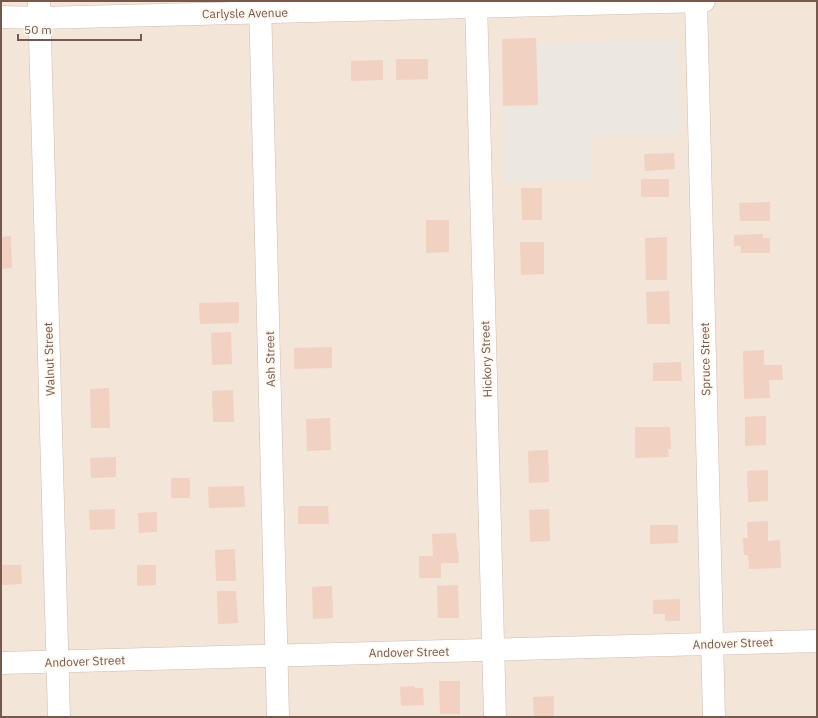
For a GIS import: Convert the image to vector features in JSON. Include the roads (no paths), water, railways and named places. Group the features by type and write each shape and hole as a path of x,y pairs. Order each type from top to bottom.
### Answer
{"street":[{"name":"Spruce Street","path":"696,1 714,717"},
{"name":"Carlysle Avenue","path":"1,17 39,9 704,1"},
{"name":"Hickory Street","path":"477,4 495,717"},
{"name":"Ash Street","path":"261,7 278,717"},
{"name":"Walnut Street","path":"39,9 60,717"},
{"name":"Andover Street","path":"1,664 817,640"}]}
